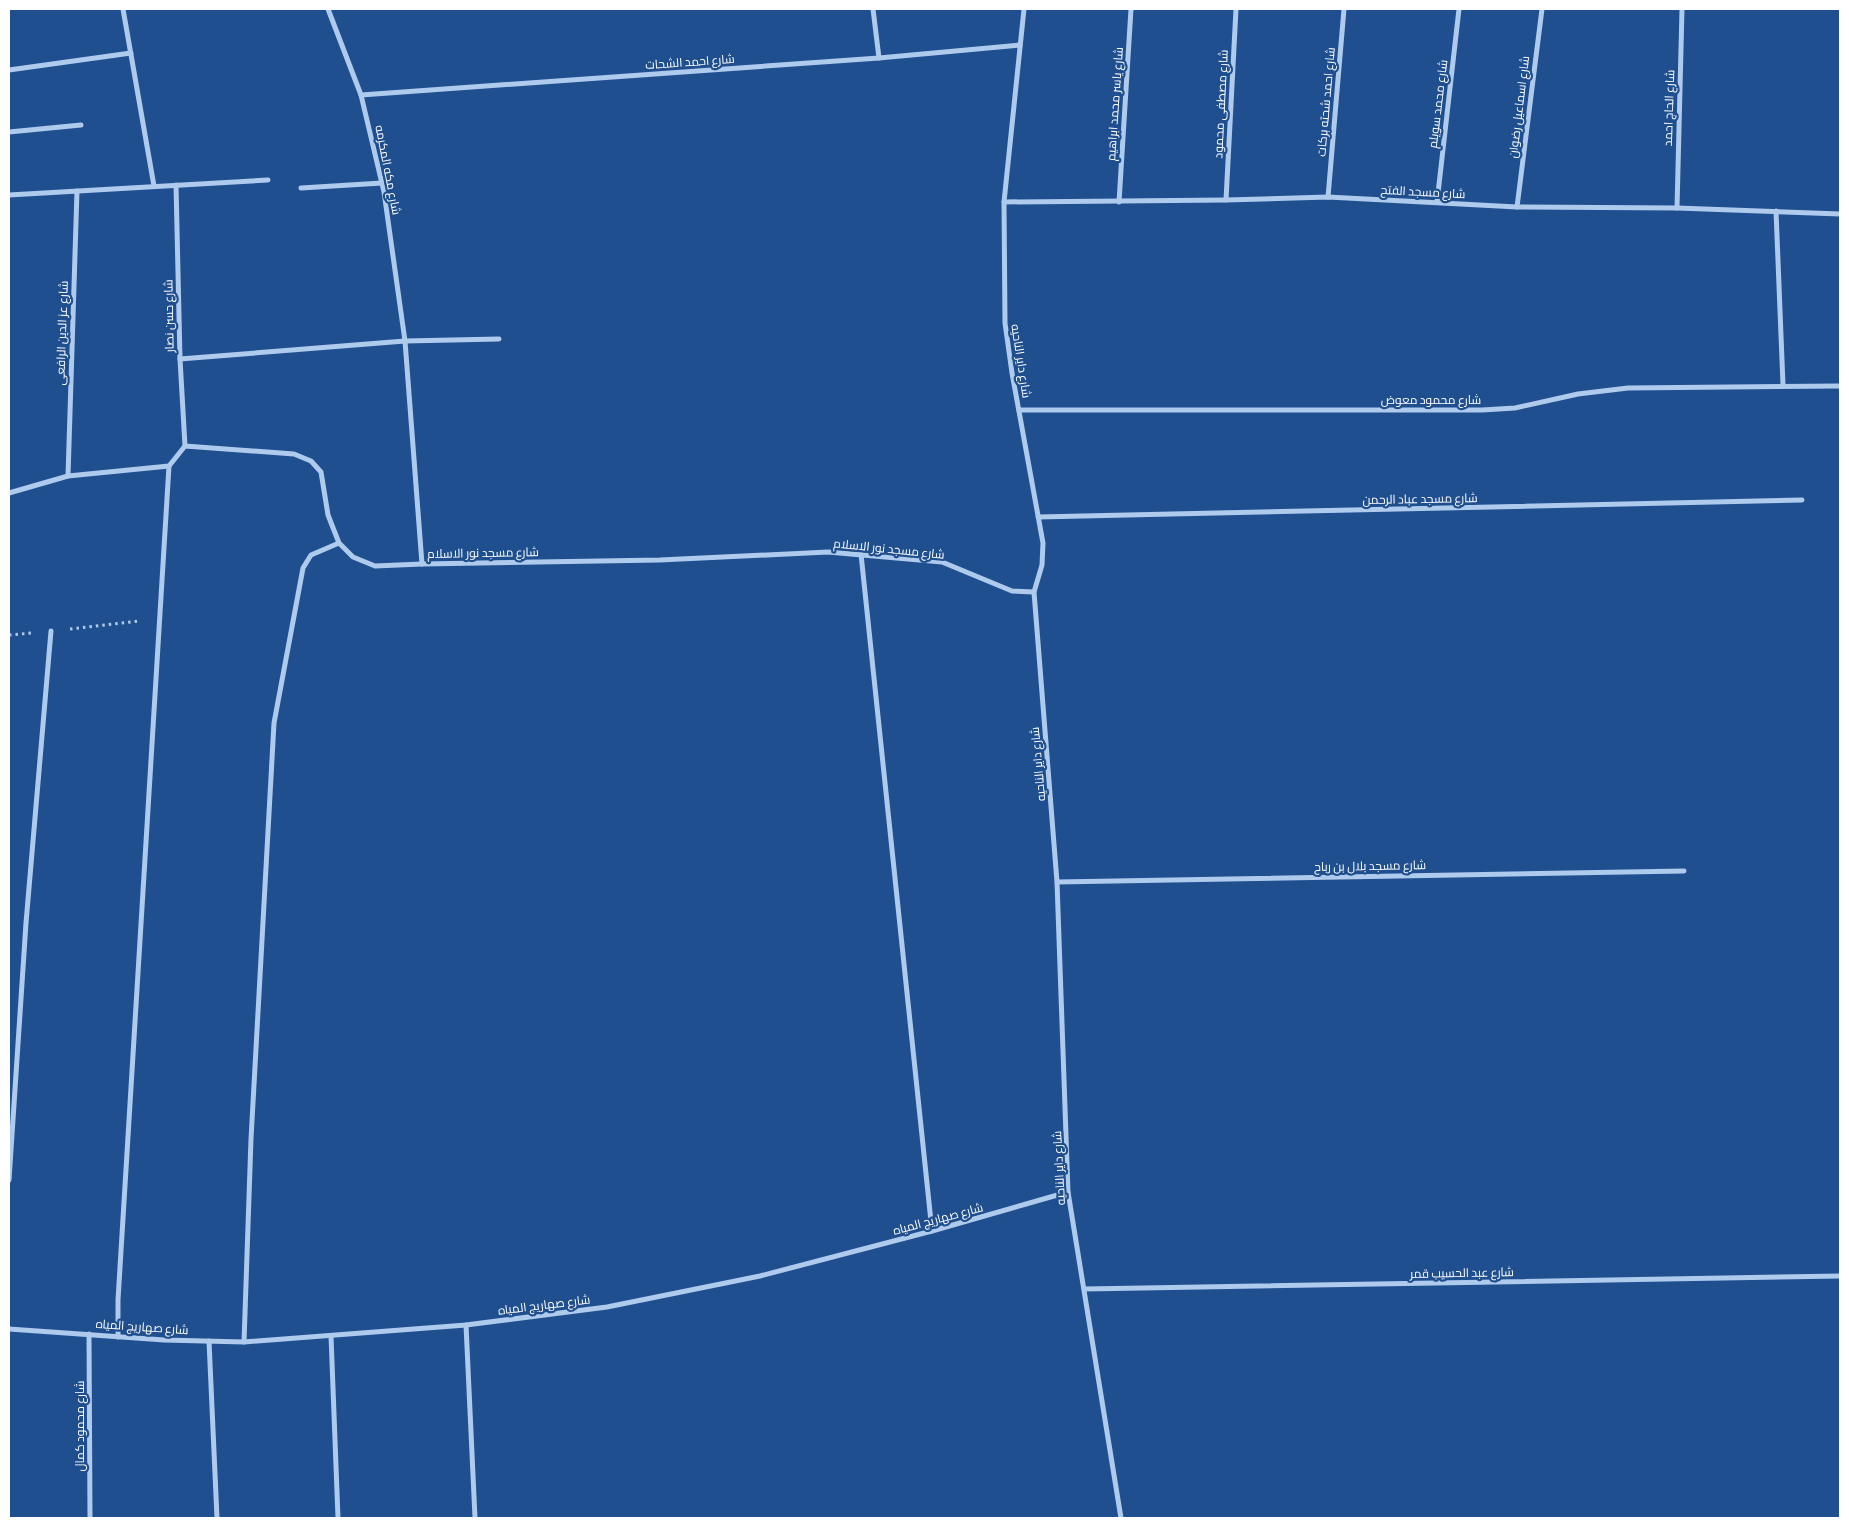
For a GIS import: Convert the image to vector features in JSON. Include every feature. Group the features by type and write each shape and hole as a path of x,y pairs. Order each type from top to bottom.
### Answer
{"street":[{"path":"123,9 154,186"},
{"name":"شارع مكه المكرمه","path":"328,9 361,95 382,183 404,341 422,564"},
{"path":"874,9 879,58"},
{"name":"شارع داير الناحيه","path":"1024,9 1004,202 1005,323 1043,555 1041,572 1034,592 1057,882 1068,1192 1121,1518"},
{"name":"شارع ياسر محمد ابراهيم","path":"1119,202 1132,9"},
{"name":"شارع مصطفى محمود","path":"1226,200 1236,9"},
{"name":"شارع احمد شحته بركات","path":"1328,197 1344,9"},
{"name":"شارع محمد سويلم","path":"1437,202 1459,9"},
{"name":"شارع اسماعيل رضوان","path":"1517,207 1542,9"},
{"name":"شارع الحاج احمد","path":"1677,208 1682,9"},
{"name":"شارع احمد الشحات","path":"361,95 879,58 1020,45"},
{"path":"9,70 131,53"},
{"path":"9,132 81,125"},
{"path":"9,195 268,180"},
{"path":"302,188 382,183"},
{"name":"شارع حسن نصار","path":"176,185 180,359 185,446"},
{"name":"شارع عز الدين الرافعى","path":"68,476 77,191"},
{"name":"شارع مسجد الفتح","path":"1004,202 1119,202 1328,197 1517,207 1677,208 1840,214"},
{"path":"1776,211 1783,385"},
{"path":"180,359 404,341 499,339"},
{"name":"شارع محمود معوض","path":"1019,410 1482,410 1515,408 1578,394 1628,388 1783,385 1840,386"},
{"path":"118,1336 118,1300 169,466 185,446"},
{"name":"شارع مسجد نور الاسلام","path":"185,446 294,454 311,461 321,472 328,515 339,543 353,557 376,566 660,560 828,552 942,562 1012,590 1034,592"},
{"path":"9,494 68,476 169,466"},
{"name":"شارع مسجد عباد الرحمن","path":"1038,517 1802,500"},
{"path":"244,1342 251,1139 274,723 303,568 311,555 339,543"},
{"path":"861,554 932,1231"},
{"path":"9,1180 26,923 51,631"},
{"name":"شارع مسجد بلال بن رباح","path":"1057,882 1684,870"},
{"name":"شارع صهاريج المياه","path":"9,1329 244,1342 466,1324 607,1308 760,1276 932,1231 1068,1192"},
{"name":"شارع عبد الحسيب قمر","path":"1085,1289 1840,1276"},
{"path":"466,1324 475,1518"},
{"name":"شارع محمود كمال","path":"89,1334 90,1518"},
{"path":"331,1336 338,1518"},
{"path":"209,1341 217,1518"}],"path":[{"path":"9,635 159,619"}]}
